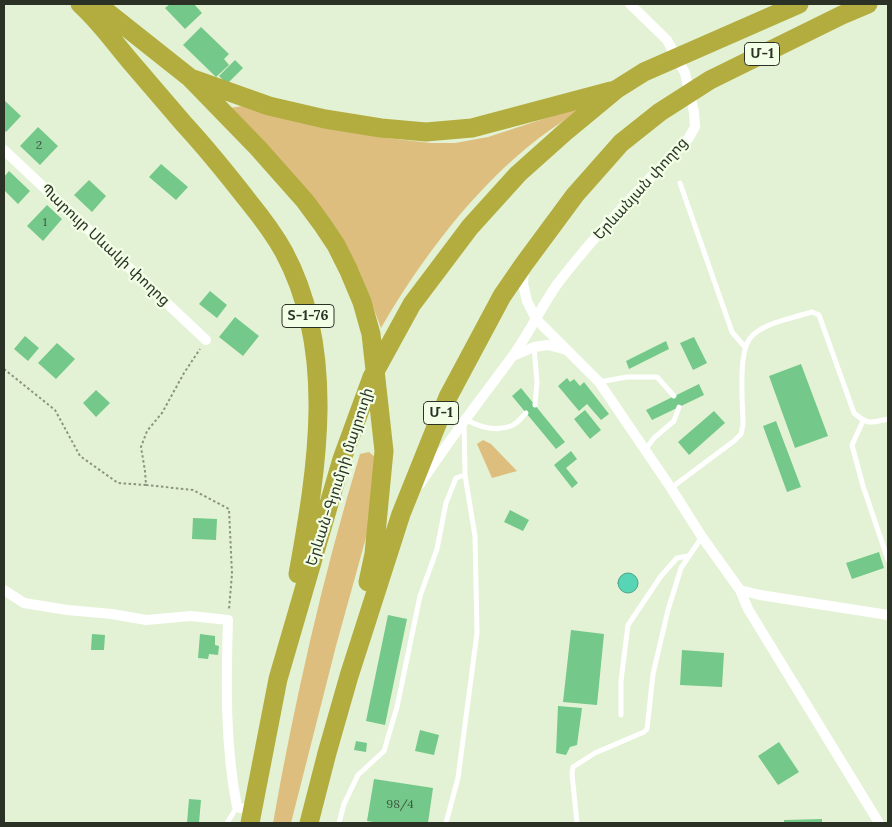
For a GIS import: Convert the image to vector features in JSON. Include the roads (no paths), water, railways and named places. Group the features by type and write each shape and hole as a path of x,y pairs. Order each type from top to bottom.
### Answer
{"highway":[{"name":"Տ-1-76","path":"80,4 104,10 153,47 189,77 264,154 305,201 336,245 362,302 371,334 384,451 374,554 349,676"},
{"name":"Երևան-Գյումրի մայրուղի","path":"246,814 278,678 342,459 372,377 412,304 470,228 518,174 617,89 644,72 799,4"},
{"name":"Մ-1","path":"309,823 326,753 401,514 448,397 502,296 575,195 621,144 660,112 710,80 868,4"},
{"name":"Տ-1-76","path":"104,10 129,60 211,155 272,232 293,270 302,292 309,318 317,381 316,453 308,515 278,678"},
{"path":"189,77 269,106 306,115 381,128 426,132 472,128 617,89"}],"street":[{"name":"Երևանյան փողոց","path":"401,514 464,419 513,356 544,303 565,275 629,200 688,139 695,127 694,112 684,73 667,40 630,4"},
{"name":"Պարույր Սևակի փողոց","path":"4,150 206,340"},
{"path":"524,264 523,284 527,301 536,319 599,382 740,590 748,609 879,823"},
{"path":"513,356 534,347 548,345 567,350"},
{"path":"4,590 24,603 67,610 112,614 146,620 191,616 228,620 225,691 231,776 246,814"},
{"path":"740,590 760,595 888,615"}],"lane":[{"path":"680,183 732,332 744,346"},
{"path":"671,488 741,434 744,426 742,359 744,346 752,336 764,328 812,312 819,315 854,412 863,421 873,423 888,419"},
{"path":"534,347 537,382 535,405"},
{"path":"599,382 627,377 656,377 674,396"},
{"path":"645,450 654,438 674,421 679,407"},
{"path":"446,823 458,778 477,633 475,536 465,475 464,419 492,429 513,426 526,413"},
{"path":"863,421 852,445 863,486 888,560"},
{"path":"339,823 344,804 358,775 384,751 397,707 420,596 437,549 446,503 456,478 465,475"},
{"path":"577,823 573,767 576,763 595,753 644,732 647,728 653,674 668,610 681,568 702,536"},
{"path":"621,715 621,681 628,625 660,576 677,558 688,556"},
{"path":"228,823 246,814"}],"water":[{"path":"628,573 635,576 638,583 635,590 628,593 621,590 618,583 621,576"}]}
